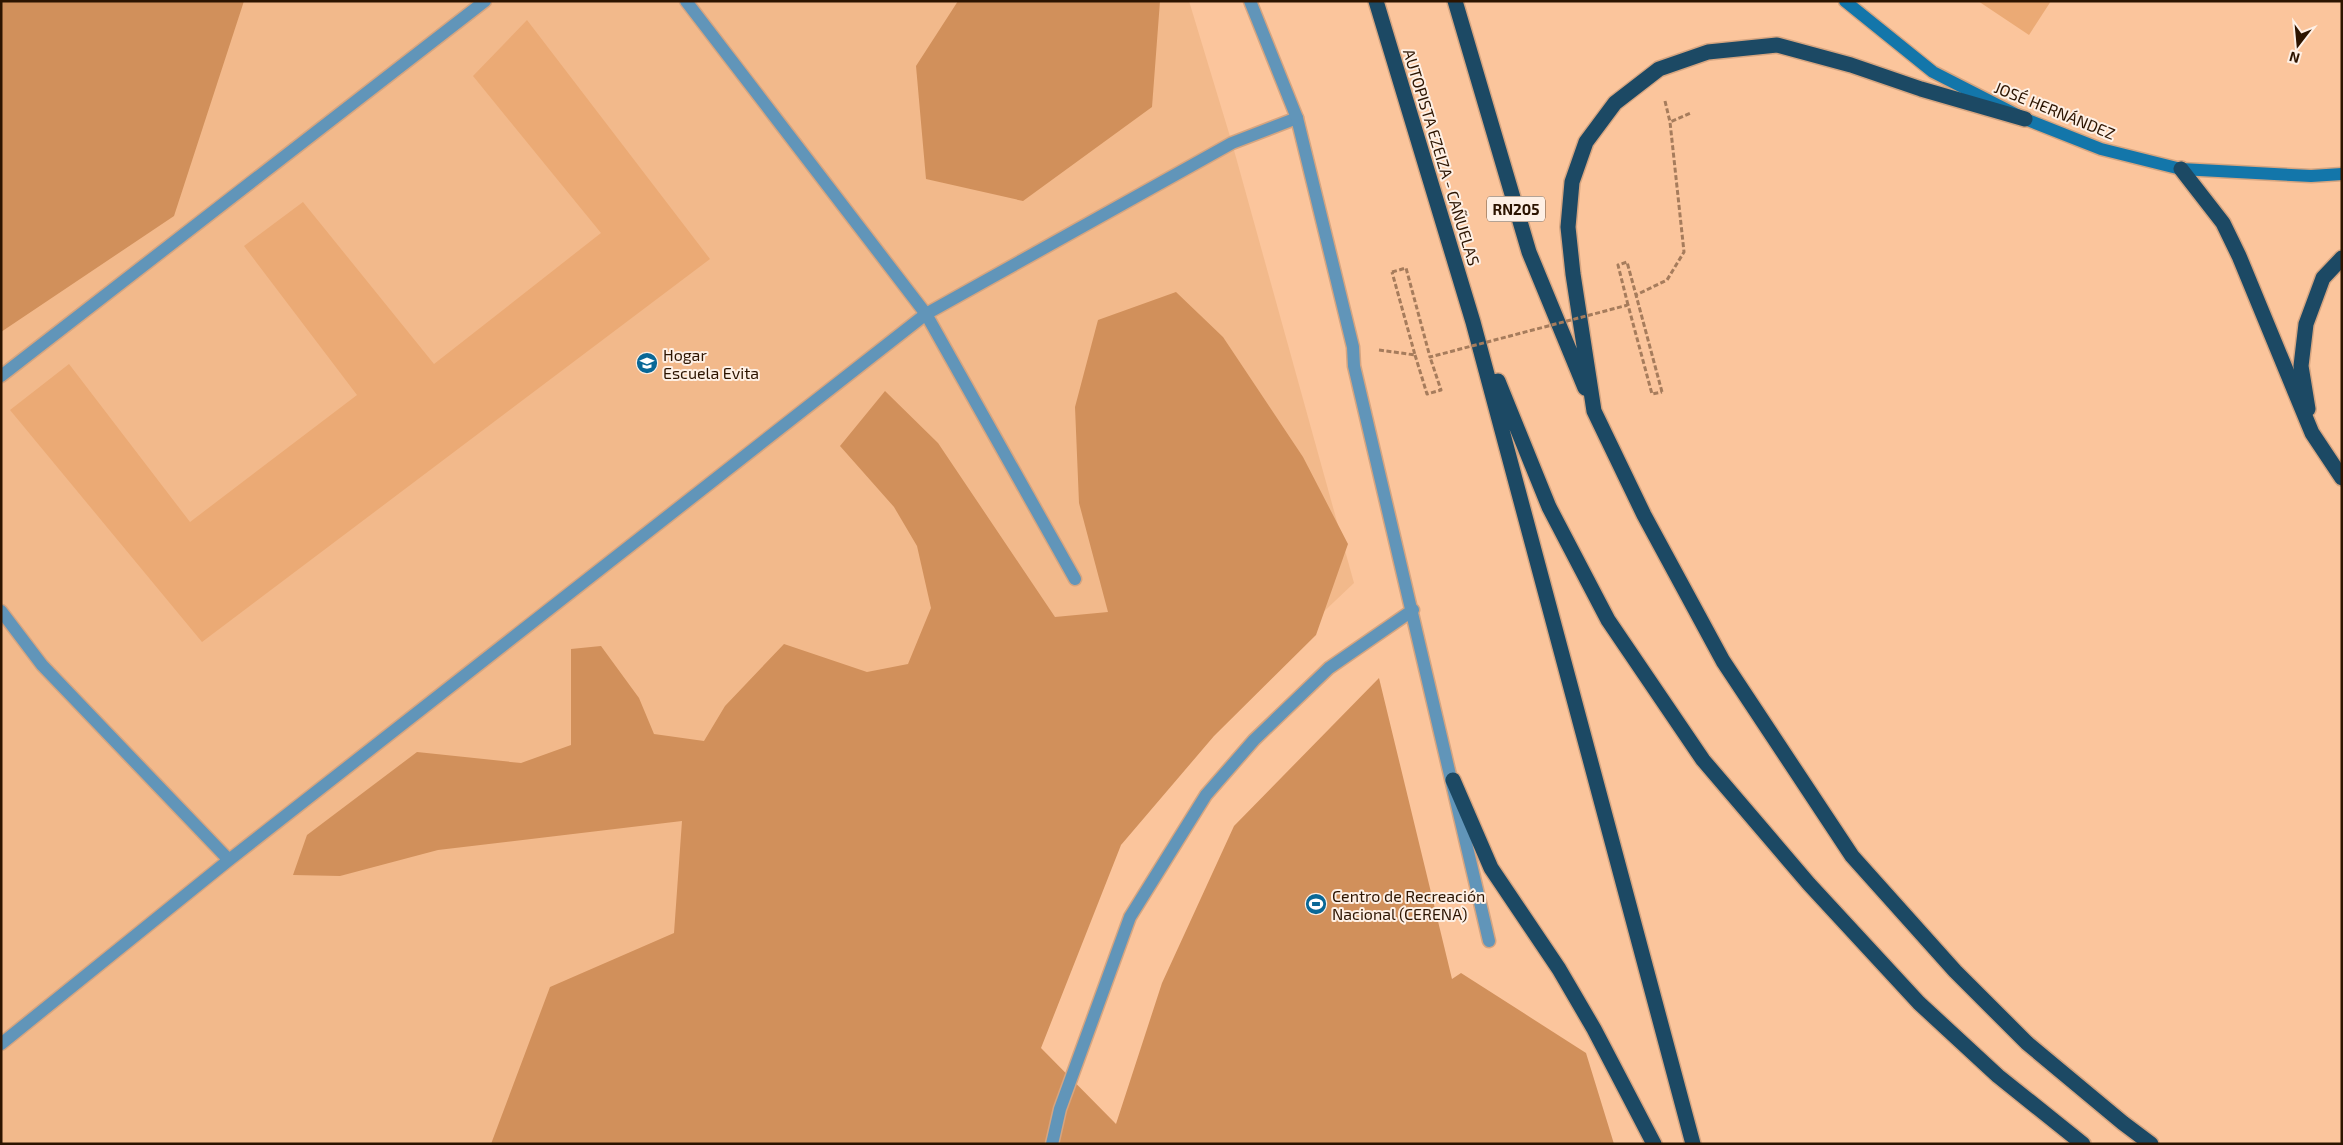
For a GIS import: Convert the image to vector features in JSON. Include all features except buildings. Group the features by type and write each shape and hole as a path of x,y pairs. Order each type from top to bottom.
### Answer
{"highway":[{"name":"AUTOPISTA EZEIZA - CAÑUELAS","path":"1376,1 1474,322"},
{"name":"RN205","path":"1455,1 1529,252 1594,411"},
{"path":"2025,119 1922,89 1851,65 1777,45 1708,52 1659,70 1616,103 1586,142 1572,182 1569,237 1594,411 1644,515 1723,661 1852,856 1955,970 2027,1043 2123,1123 2152,1144"},
{"path":"2181,169 2223,223 2239,256 2312,433 2342,478"},
{"path":"2312,433 2301,366 2306,324 2322,278 2342,258"},
{"path":"1474,322 1693,1144"},
{"path":"1474,322 1549,507 1608,620 1703,760 1809,884 1919,1003 1998,1076 2083,1144"},
{"path":"1453,780 1491,868 1559,969 1594,1029 1654,1144"}],"street":[{"path":"1,376 485,1"},
{"path":"686,1 926,314 1075,579"},
{"path":"1250,1 1298,118 1353,347 1354,366 1490,941"},
{"name":"JOSÉ HERNÁNDEZ","path":"1845,1 1933,72 2025,119 2101,149 2181,169 2311,176 2342,174"},
{"path":"1,1044 229,860 926,314 1232,143 1298,118"},
{"path":"1052,1144 1060,1109 1130,917 1206,795 1254,740 1329,668 1413,610"},
{"path":"1,611 42,665 229,860"}],"path":[{"path":"1636,295 1667,280 1684,252 1670,122 1691,113"},
{"path":"1627,262 1636,295 1662,392 1652,394 1618,265 1627,262"},
{"path":"1406,268 1441,390 1427,394 1415,355 1392,272 1406,268"},
{"path":"1430,357 1628,305"},
{"path":"1353,347 1415,355"}],"shaded area":[{"name":"Hogar Escuela Evita","path":"1,1 1189,1 1232,143 1354,583 1279,654 1065,846 996,1144 1,1144"},
{"path":"1,1 244,1 174,216 1,332"},
{"path":"958,1 1160,1 1152,107 1023,201 926,179 916,66"},
{"path":"1176,292 1223,337 1303,457 1348,544 1316,635 1214,736 1121,845 1041,1048 1116,1124 1162,983 1234,826 1379,678 1452,979 1461,973 1586,1053 1614,1144 491,1144 550,987 674,933 682,821 438,850 340,876 293,875 307,835 417,752 521,763 571,745 571,649 601,646 639,698 654,734 704,741 725,706 784,644 867,672 908,664 931,608 917,546 894,507 840,446 885,391 938,443 1055,617 1108,612 1079,503 1075,407 1098,320"}],"place":[{"name":"Hogar Escuela Evita","path":"647,363"},
{"name":"Centro de Recreación Nacional (CERENA)","path":"1316,904"}]}
